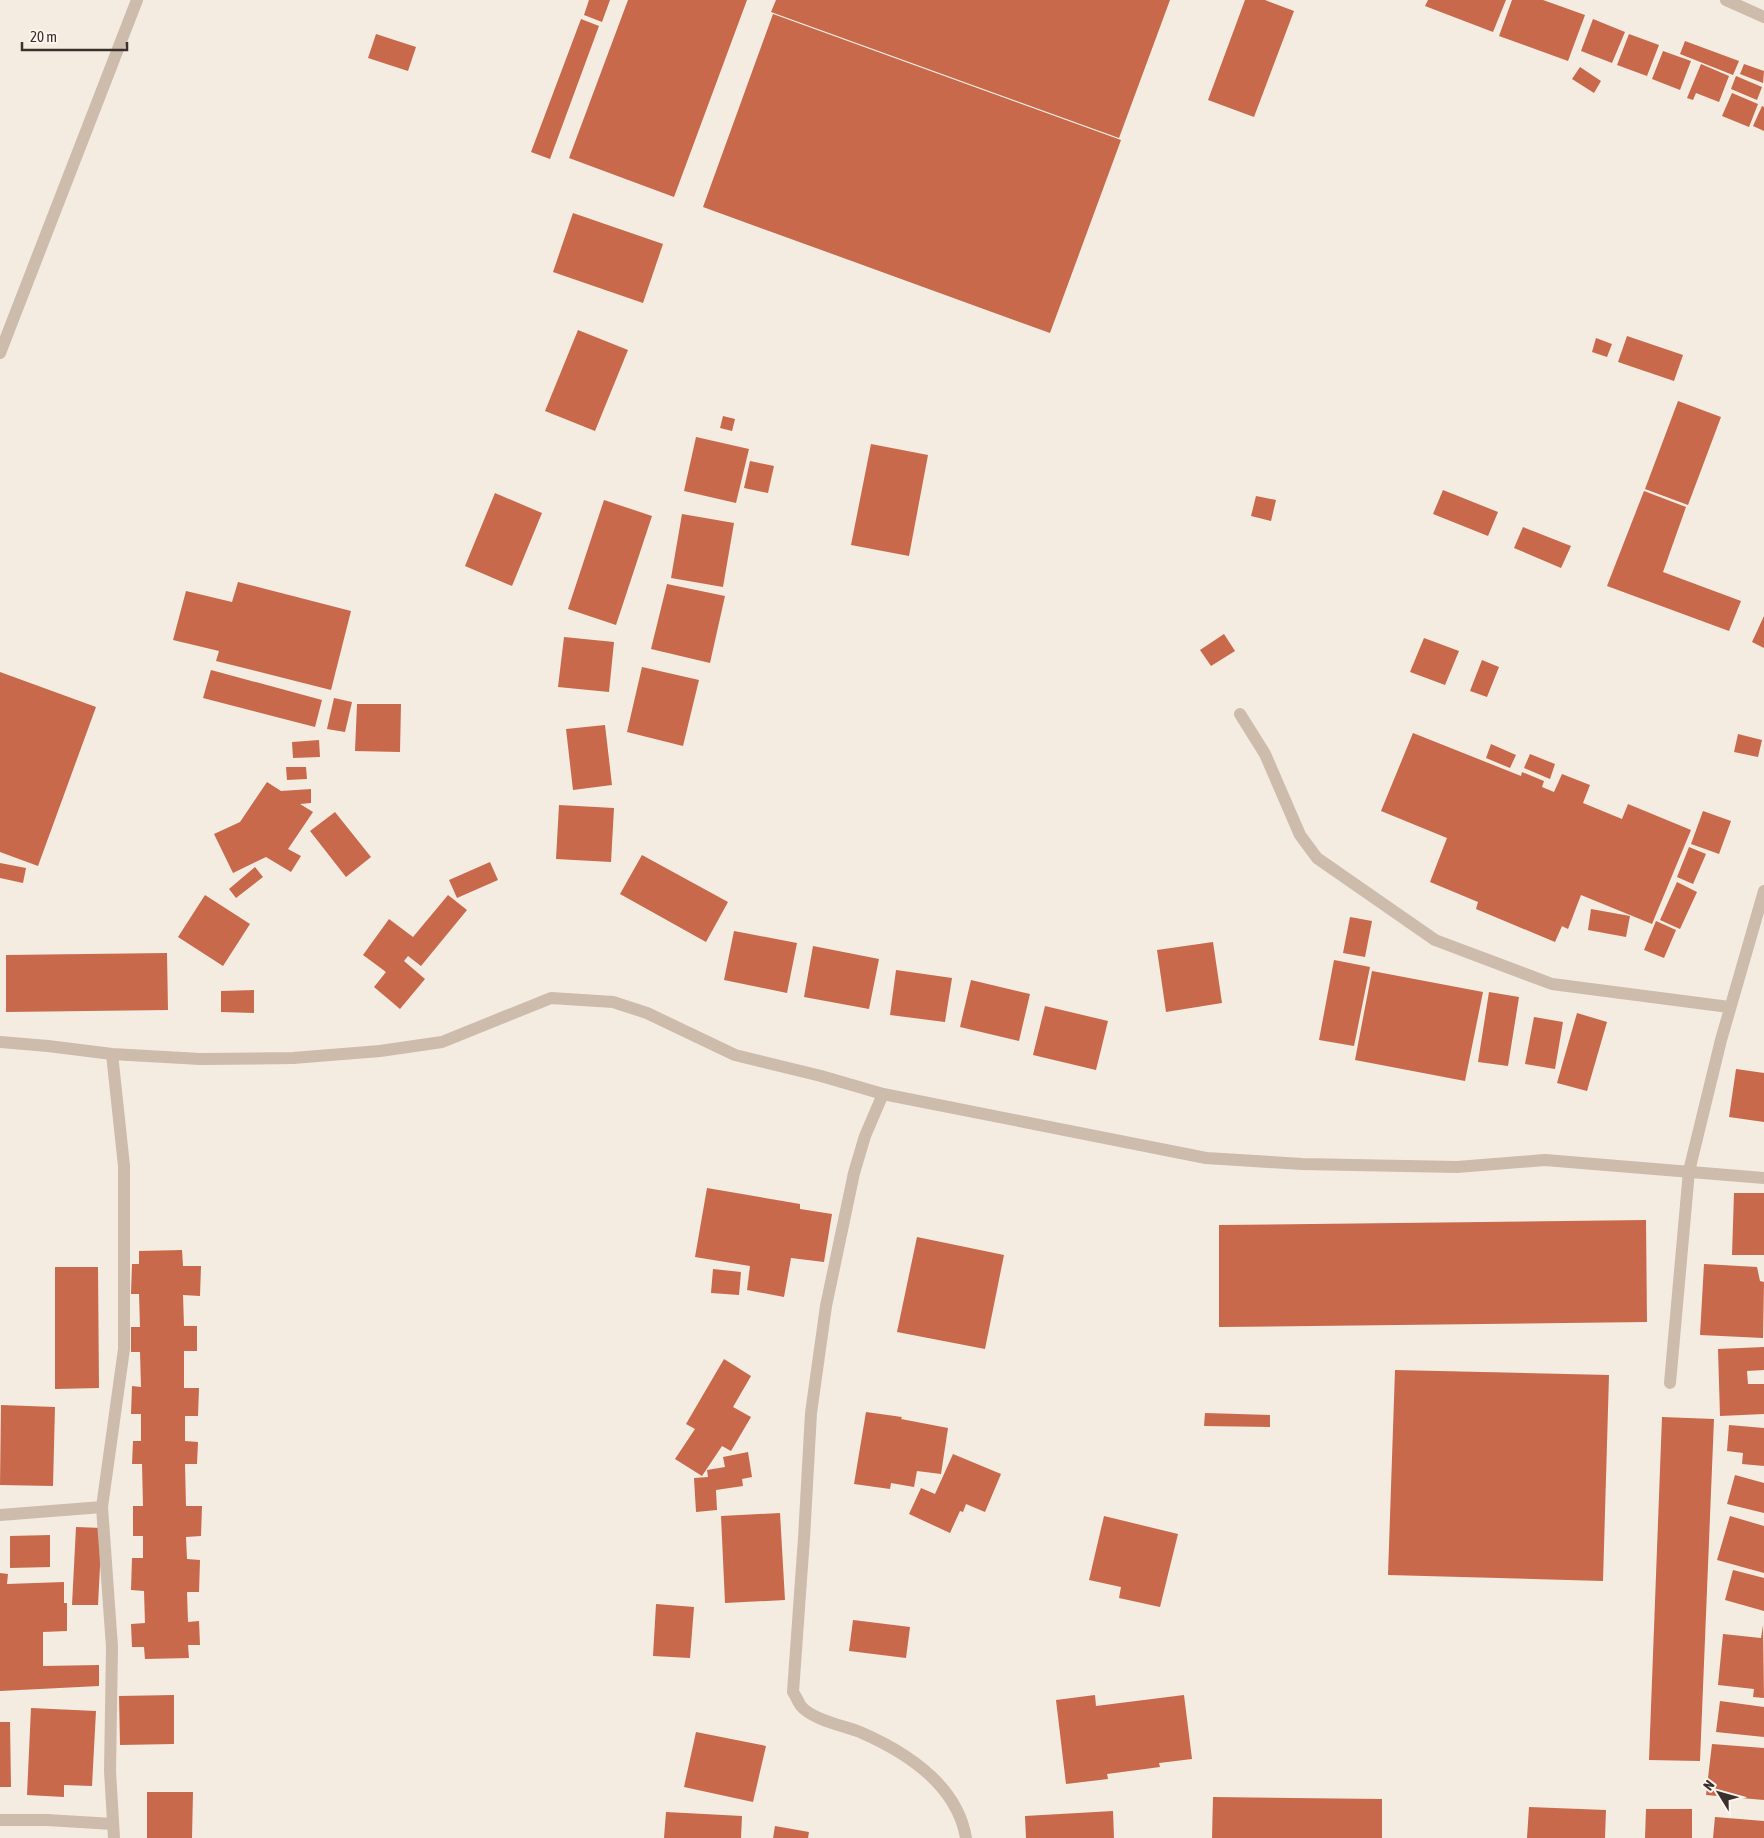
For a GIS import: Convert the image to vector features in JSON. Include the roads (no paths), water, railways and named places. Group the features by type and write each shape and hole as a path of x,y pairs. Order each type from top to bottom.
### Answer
{"street":[{"path":"0,353 137,0"},
{"path":"1726,0 1764,17"},
{"path":"1240,714 1265,754 1300,835 1317,858 1435,940 1552,984 1729,1008"},
{"path":"1670,1383 1689,1172 1729,1008 1764,891"},
{"path":"0,1042 112,1054 200,1059 293,1058 380,1051 442,1042 551,998 612,1002 647,1013 735,1055 821,1076 883,1094 1206,1158 1302,1164 1457,1167 1545,1160 1764,1178"},
{"path":"112,1054 124,1166 124,1349 102,1507 112,1647 110,1771 114,1838"},
{"path":"883,1094 865,1136 854,1173 825,1316 811,1413 793,1692 801,1707 814,1715 860,1732 887,1745 915,1762 944,1788 956,1807 966,1838"},
{"path":"0,1515 102,1507"},
{"path":"0,1820 47,1820 113,1824"}]}
